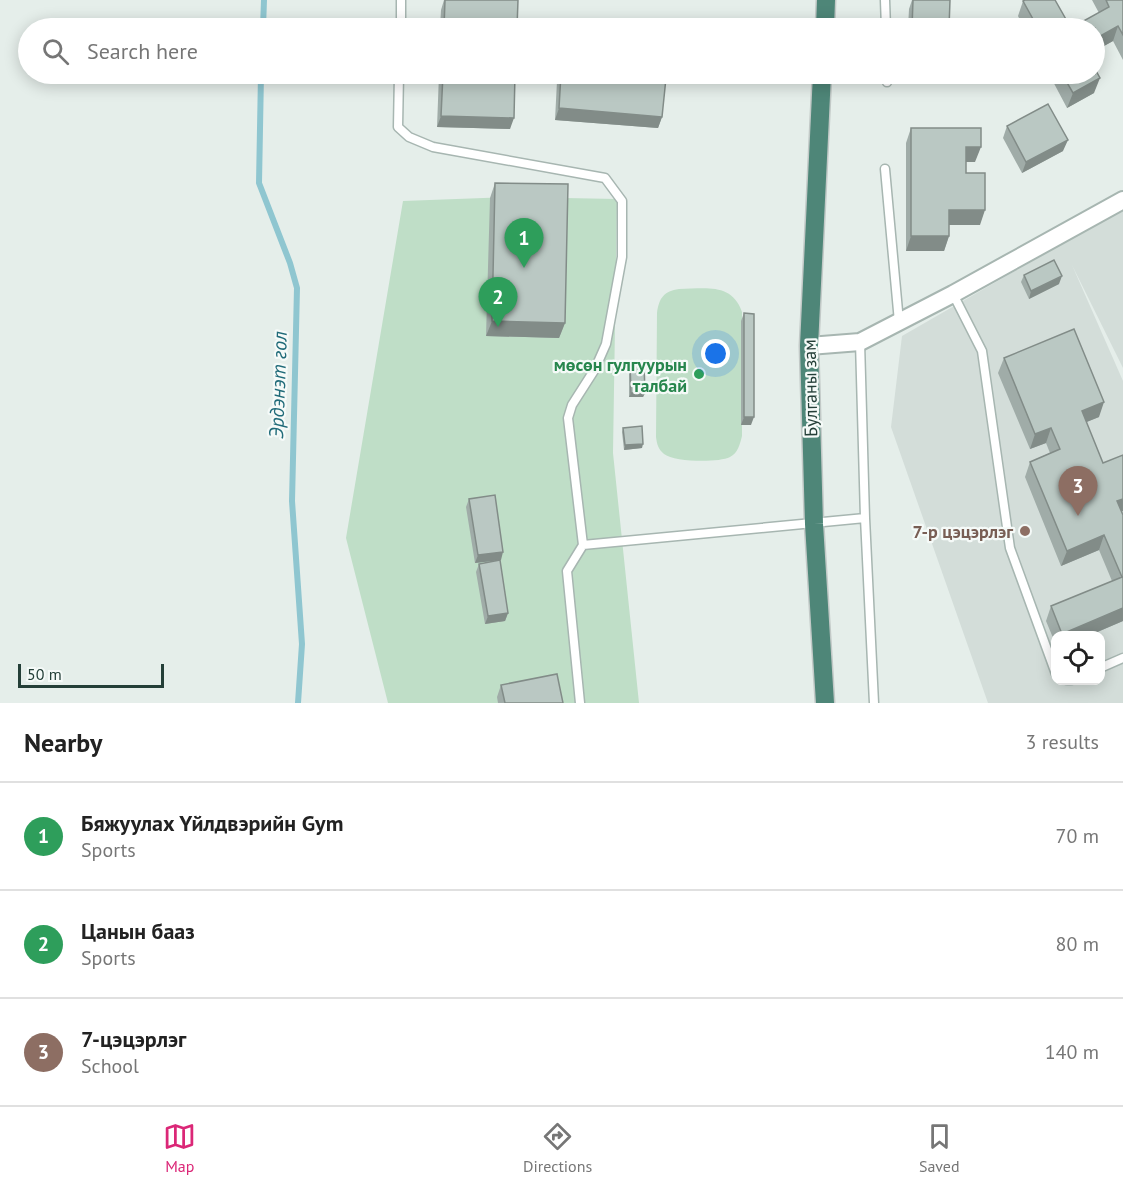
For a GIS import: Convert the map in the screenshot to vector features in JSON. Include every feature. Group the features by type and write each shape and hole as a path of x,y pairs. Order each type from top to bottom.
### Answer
{"highway":[{"path":"825,18 826,0"},
{"name":"Булганы зам","path":"821,84 808,346 814,524 825,703"}],"street":[{"path":"808,346 860,342 1123,200"}],"lane":[{"path":"401,0 401,18"},
{"path":"885,0 886,18"},
{"path":"399,84 398,127 409,136 433,147 605,178 622,201 622,257 606,344 595,369 572,405 568,418 583,545 567,571 580,703"},
{"path":"885,169 899,322"},
{"path":"952,294 982,351 1010,548 1051,660"},
{"path":"860,342 865,518 874,703"},
{"path":"583,545 865,518"},
{"path":"1105,666 1123,658"}],"shaded area":[{"name":"7-р цэцэрлэг","path":"1123,209 1123,368 1072,265 1123,381 1123,703 988,703 891,427 902,336"}],"green space":[{"path":"513,197 617,199 613,453 639,703 388,703 346,538 403,201"},
{"name":"мөсөн гулгуурын талбай","path":"679,289 716,289 731,296 742,312 742,436 735,453 724,459 696,461 677,459 664,454 657,444 657,313 663,296"}],"building":[{"path":"445,0 518,0 517,18 444,18"},
{"path":"913,0 950,0 949,18 912,18"},
{"path":"1055,0 1065,18 1032,18 1023,1"},
{"path":"1106,0 1123,0 1123,35 1118,26 1105,33 1105,18 1089,18 1109,7"},
{"path":"443,84 515,84 514,118 441,116"},
{"path":"560,84 665,84 662,117 559,108"},
{"path":"1068,84 1089,84 1073,93"},
{"path":"1048,104 1068,140 1026,162 1007,126"},
{"path":"911,128 981,128 981,147 966,147 966,173 985,173 985,210 949,210 949,236 911,236"},
{"path":"495,183 568,184 565,323 492,321"},
{"path":"1054,260 1062,276 1031,291 1024,275"},
{"path":"744,313 754,314 754,417 744,417"},
{"path":"1074,329 1104,402 1082,411 1103,463 1123,455 1123,499 1117,501 1123,515 1123,608 1069,631 1061,631 1051,606 1122,577 1104,535 1067,551 1030,462 1060,449 1051,428 1035,434 1004,358"},
{"path":"630,363 644,363 645,393 631,393"},
{"path":"642,426 643,444 625,445 623,428"},
{"path":"495,495 503,552 478,555 469,499"},
{"path":"500,560 508,613 488,616 479,564"},
{"path":"557,674 563,703 505,703 501,685"}],"waterway":[{"name":"Эрдэнэт гол","path":"263,18 264,0"},
{"name":"Эрдэнэт гол","path":"261,84 259,183 290,263 297,288 292,501 302,644 298,703"}],"place":[{"name":"Бяжуулах Үйлдвэрийн Gym","path":"524,268"},
{"name":"Цанын бааз","path":"498,327"},
{"name":"мөсөн гулгуурын талбай","path":"699,374"},
{"name":"7-цэцэрлэг","path":"1078,516"},
{"name":"7-р цэцэрлэг","path":"1025,531"}]}
